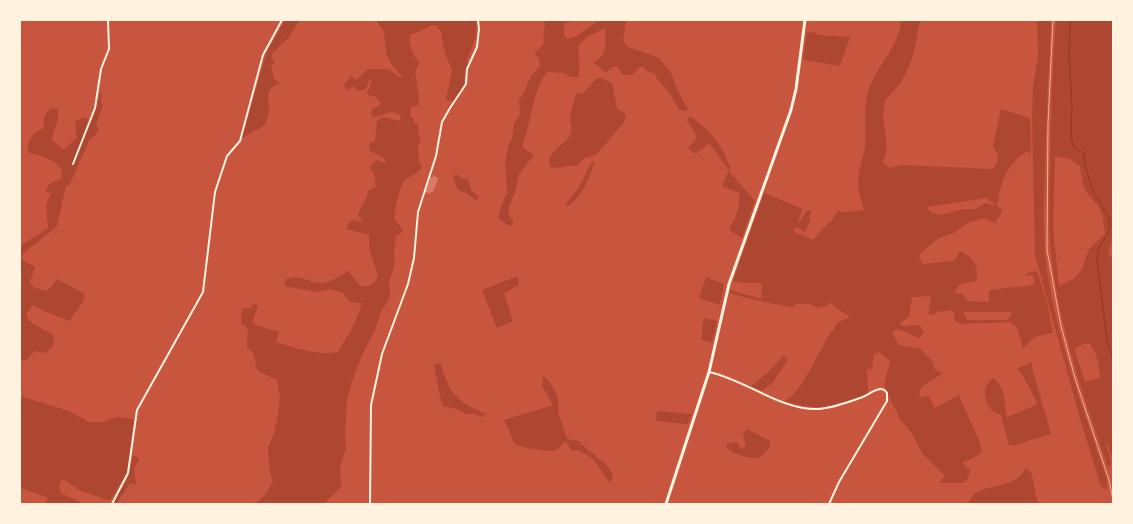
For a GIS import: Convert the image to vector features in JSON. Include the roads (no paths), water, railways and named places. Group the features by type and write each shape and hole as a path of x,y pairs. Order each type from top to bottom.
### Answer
{"main road":[{"path":"666,504 709,372 729,284 790,110 796,89 805,20"}],"street":[{"path":"73,164 96,108 101,69 108,49 108,20"},
{"path":"112,504 128,473 137,410 203,292 215,192 227,156 240,140 263,55 282,20"},
{"path":"370,504 371,405 382,354 409,279 414,258 418,212 436,156 442,122 466,84 467,69 476,47 479,29 478,20"},
{"path":"709,372 728,377 780,402 808,408 825,408 861,398 880,389 887,393 887,401 842,477 829,504"}],"waterway":[{"path":"1070,20 1071,139 1075,149 1084,153 1085,165 1092,189 1109,218 1108,233 1099,248 1097,258 1107,341 1113,357"}],"railway":[{"path":"1053,20 1048,123 1047,250 1061,326 1075,378 1109,480 1113,500"}]}
